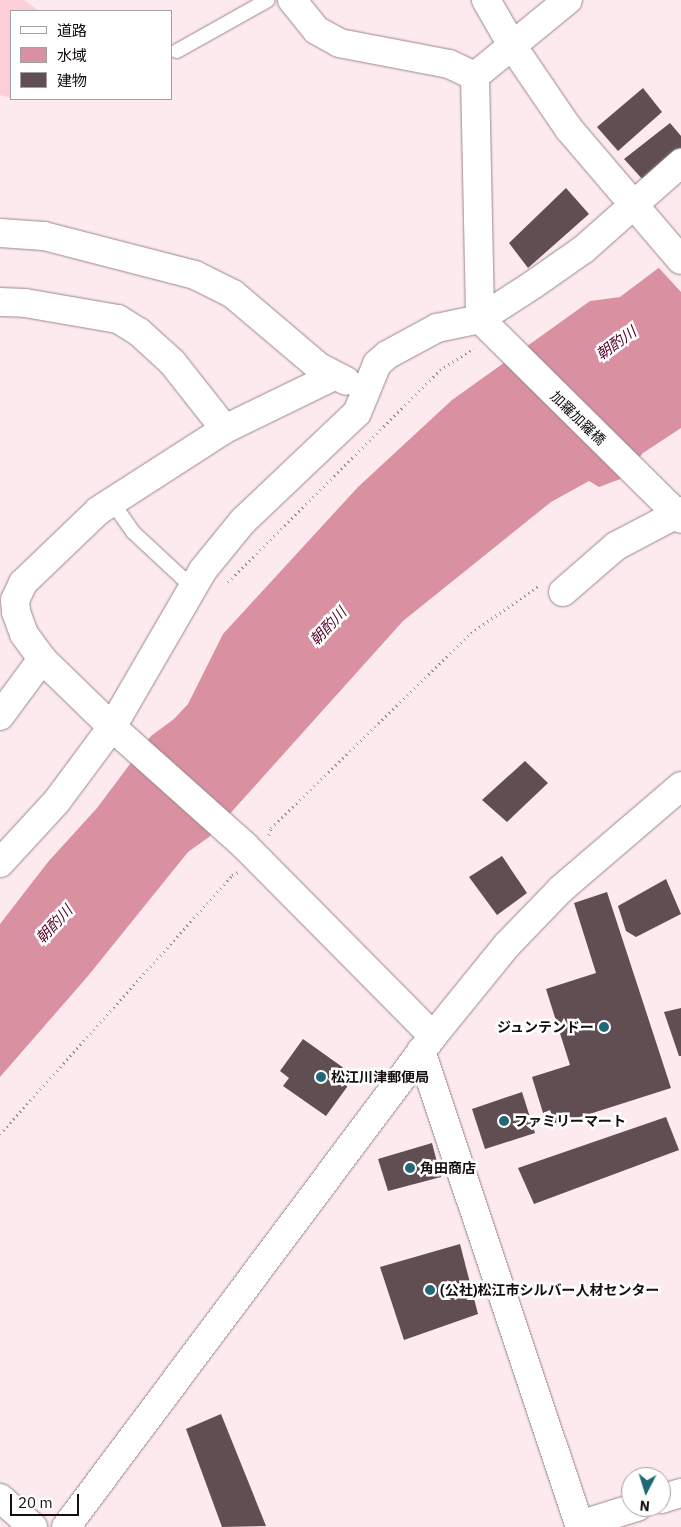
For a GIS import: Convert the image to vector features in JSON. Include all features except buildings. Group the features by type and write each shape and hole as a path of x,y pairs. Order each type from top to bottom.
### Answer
{"street":[{"path":"292,0 316,30 332,40 449,64 475,76"},
{"path":"486,0 513,47 569,129 632,205 681,260"},
{"path":"475,76 513,47 568,0"},
{"path":"475,76 493,332"},
{"path":"0,863 118,733 192,588 243,521 357,413 377,364 387,355 437,328 493,332 584,248 681,163"},
{"path":"0,233 44,236 196,275 233,294 319,368 367,391"},
{"path":"0,302 54,307 118,319 139,332 172,362 225,429"},
{"name":"加羅加羅橋","path":"493,332 654,492 680,515"},
{"path":"334,376 225,429 98,511 18,591 16,612 24,634 42,659 118,733 253,854 427,1044 579,1526 621,1512"},
{"path":"553,588 616,546 680,515"},
{"path":"0,716 42,659"},
{"path":"66,1527 427,1044 507,945 561,890 681,786"},
{"path":"0,1498 33,1527"}],"lane":[{"path":"177,51 268,0"},
{"path":"112,502 133,532 192,588"}],"path":[{"path":"226,584 440,370 493,332"},
{"path":"0,1134 232,875 253,854 270,828 471,633 553,588"}],"shaded area":[{"path":"0,0 24,0 38,10 10,10 10,98 0,95"}],"water":[{"name":"朝酌川","path":"681,251 681,428 643,453 623,478 599,487 589,481 551,502 403,621 209,837 188,852 88,976 0,1077 0,924 48,862 97,808 151,736 174,719 188,704 223,634 358,487 452,400 590,301 620,297"}],"pier":[{"path":"681,249 681,292 658,267"}],"place":[{"name":"ジュンテンドー","path":"604,1027"},
{"name":"松江川津郵便局","path":"321,1077"},
{"name":"ファミリーマート","path":"504,1121"},
{"name":"角田商店","path":"410,1168"},
{"name":"(公社)松江市シルバー人材センター","path":"430,1290"}]}
